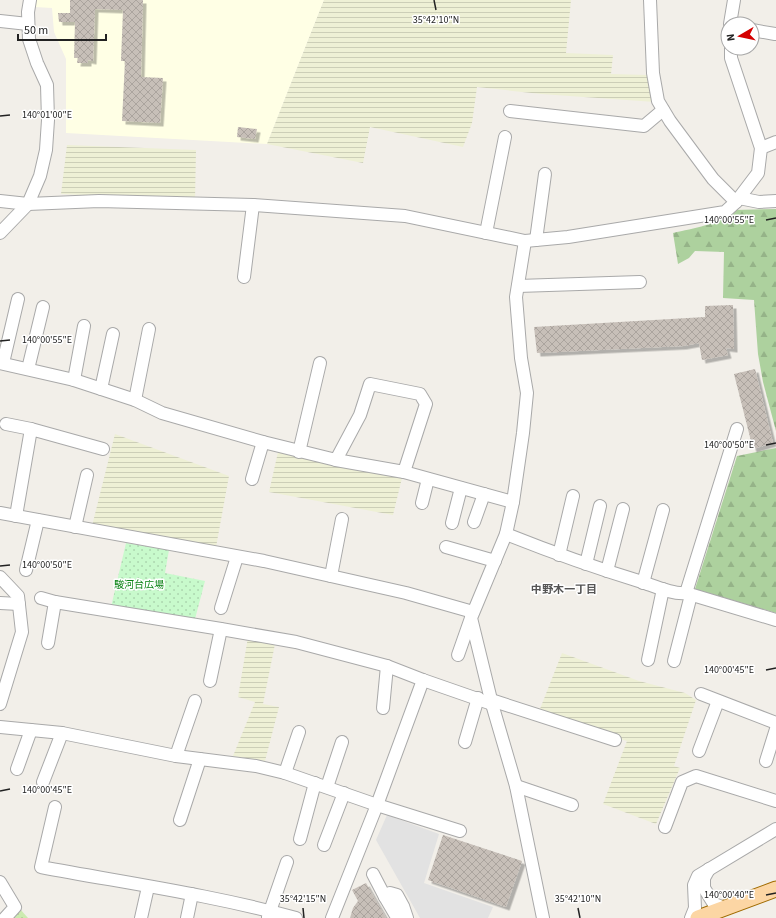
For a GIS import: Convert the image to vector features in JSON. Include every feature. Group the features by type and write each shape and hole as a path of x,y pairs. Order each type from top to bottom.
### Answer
{"main road":[{"path":"698,918 776,889"}],"street":[{"path":"0,233 28,204 40,176 46,150 48,120 47,84 37,63 29,39 28,12 30,0"},
{"path":"650,0 653,73 658,100 663,110 713,178 738,200 759,202 776,201"},
{"path":"731,16 734,0"},
{"path":"0,21 28,24"},
{"path":"760,31 775,34"},
{"path":"0,200 28,204 99,201 253,205 405,216 531,241 568,238 725,212 738,200 758,173 761,148 731,56"},
{"path":"510,111 644,126 663,110"},
{"path":"486,233 505,137"},
{"path":"761,148 776,142"},
{"path":"458,655 472,615 506,534 513,502 527,393 521,358 516,297 531,241 545,174"},
{"path":"244,277 253,205"},
{"path":"518,286 640,282"},
{"path":"18,299 2,363 74,380 135,400 162,413 298,452 404,472 513,502"},
{"path":"28,369 43,307"},
{"path":"74,380 84,326"},
{"path":"135,400 149,329"},
{"path":"101,389 113,334"},
{"path":"298,452 320,363"},
{"path":"336,460 360,415 370,384 420,394 426,404 404,472"},
{"path":"6,424 103,449"},
{"path":"16,516 30,429"},
{"path":"674,661 688,594 737,429"},
{"path":"252,479 263,442"},
{"path":"75,526 87,475"},
{"path":"422,503 428,479"},
{"path":"452,523 461,488"},
{"path":"474,522 484,494"},
{"path":"559,555 573,496"},
{"path":"586,564 600,506"},
{"path":"607,571 623,509"},
{"path":"643,583 663,510"},
{"path":"0,513 237,556 406,592 472,615"},
{"path":"331,576 342,519"},
{"path":"26,570 38,520"},
{"path":"506,534 559,555 643,583 682,594 688,594 776,620"},
{"path":"446,546 495,561"},
{"path":"221,608 237,556"},
{"path":"0,576 18,596 22,632 0,704"},
{"path":"648,660 663,589"},
{"path":"41,598 55,602 296,642 387,666 423,680 478,698 615,740"},
{"path":"48,643 55,602"},
{"path":"0,603 19,604"},
{"path":"472,615 491,702 516,786 543,918"},
{"path":"210,681 221,629"},
{"path":"383,708 387,666"},
{"path":"332,918 377,805 423,680"},
{"path":"701,694 776,723"},
{"path":"465,742 478,698"},
{"path":"699,751 718,700"},
{"path":"176,756 195,701"},
{"path":"0,727 62,733 176,756 256,766 285,773 377,805 460,831"},
{"path":"766,761 776,728"},
{"path":"17,768 31,730"},
{"path":"285,773 299,732"},
{"path":"43,782 62,733"},
{"path":"327,788 342,742"},
{"path":"180,820 200,759"},
{"path":"665,827 682,782 696,776 776,801"},
{"path":"300,839 315,783"},
{"path":"516,786 572,805"},
{"path":"324,845 344,793"},
{"path":"55,807 41,867 192,894 269,914 296,918"},
{"path":"691,918 694,908 694,885 698,876 776,828"},
{"path":"269,914 287,862"},
{"path":"709,868 704,878 704,888 714,904 725,908"},
{"path":"373,874 391,909 399,918"},
{"path":"0,882 15,907 5,913"},
{"path":"141,918 148,887"},
{"path":"385,897 390,893 397,895 407,918"},
{"path":"187,918 192,894"}],"shaded area":[{"path":"36,0 324,0 267,144 66,133 66,59 54,32 52,8 35,7"},
{"path":"324,0 571,0 566,53 613,55 611,74 649,75 655,102 541,94 477,87 472,123 463,147 370,127 363,163 267,144"},
{"path":"67,145 196,150 195,200 61,194"},
{"path":"115,434 229,476 216,547 92,526"},
{"path":"278,452 351,469 402,478 393,515 269,492"},
{"path":"248,637 275,644 263,704 279,707 265,761 233,756 255,702 238,697"},
{"path":"562,653 639,681 685,693 696,700 674,766 680,768 656,824 603,804 627,741 538,714"},
{"path":"387,815 439,834 424,883 493,907 488,918 420,918 376,840"}],"green space":[{"path":"776,209 776,431 763,382 758,354 754,300 723,298 724,252 695,251 689,258 678,264 673,233 713,223 734,210"},
{"path":"776,448 776,613 695,589 737,456"},
{"name":"駿河台広場","path":"126,543 169,550 165,573 205,581 195,619 111,607"},
{"path":"20,909 28,918 12,918"}],"building":[{"path":"70,0 143,0 141,77 163,78 160,123 122,121 125,61 121,61 123,10 95,9 93,61 88,60 88,63 77,63 78,58 74,58 75,22 59,22 58,13 70,13"},
{"path":"238,127 257,129 255,139 237,137"},
{"path":"733,305 734,349 726,348 728,355 702,360 699,343 683,346 537,353 534,327 705,317 705,306"},
{"path":"755,369 773,443 753,449 734,374"},
{"path":"443,835 522,861 506,907 428,880"},
{"path":"366,883 386,918 350,918 353,908 358,901 352,890"}],"district":[{"name":"中野木一丁目","path":"564,589"}]}
